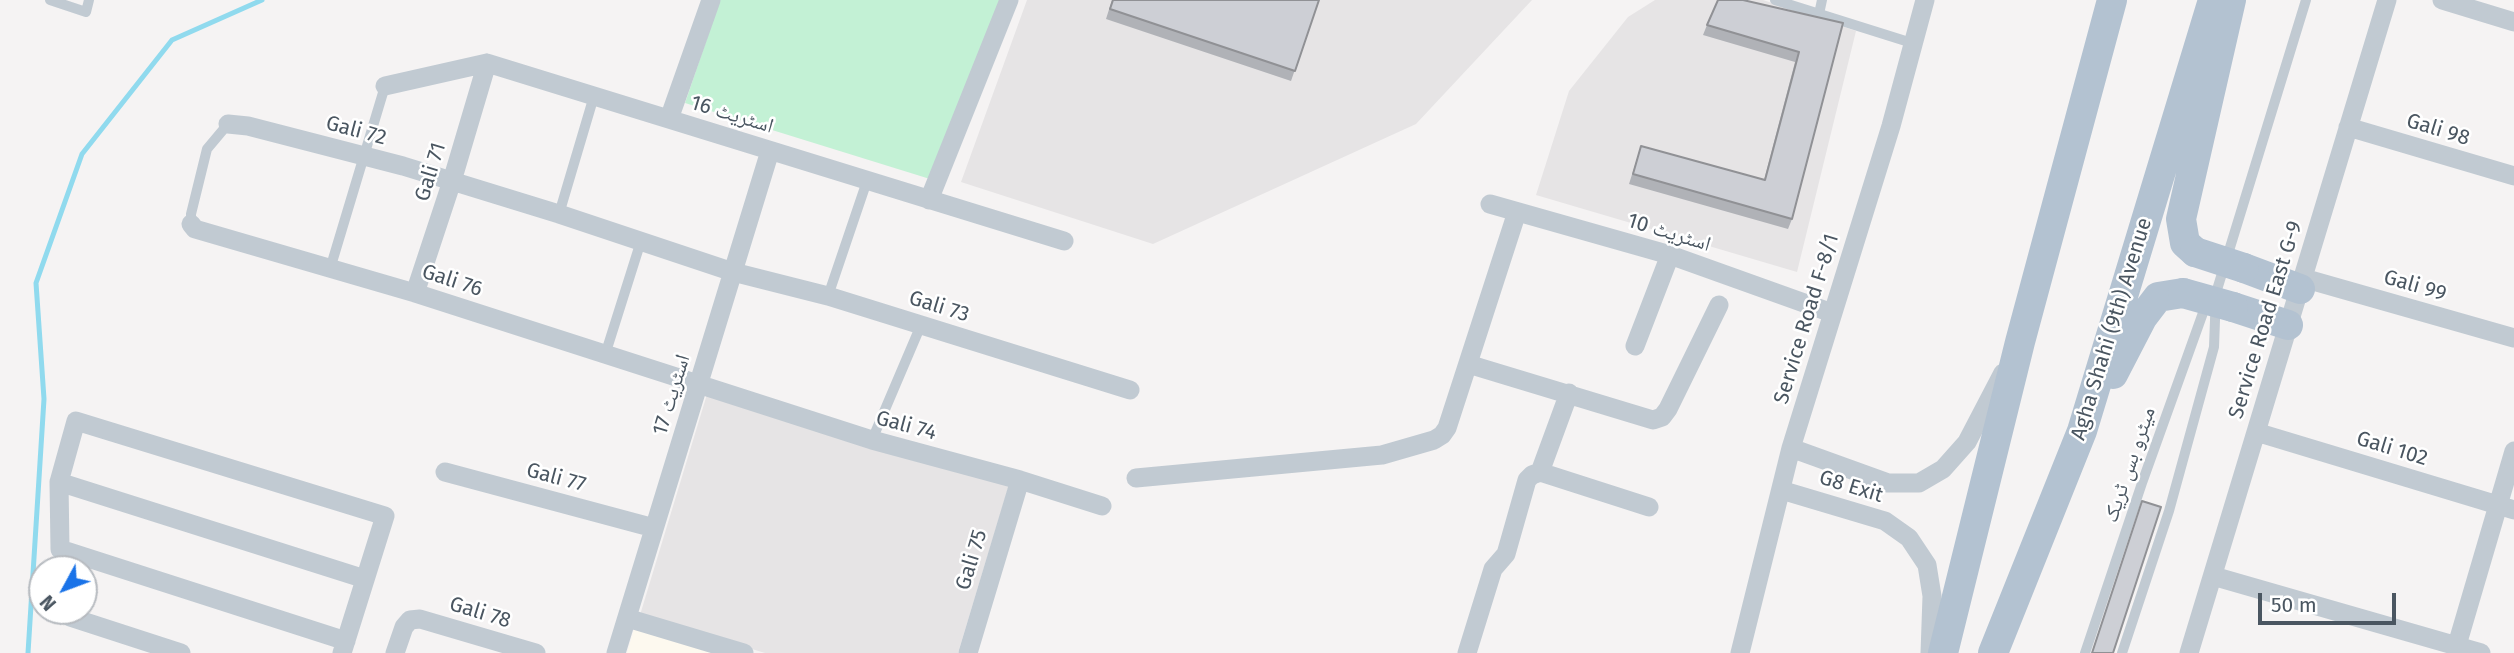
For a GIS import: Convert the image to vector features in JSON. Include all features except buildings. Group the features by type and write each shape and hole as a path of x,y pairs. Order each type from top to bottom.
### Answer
{"main road":[{"path":"1943,653 2020,342 2112,0"},
{"name":"Agha Shahi (9th) Avenue","path":"1993,653 2082,431 2213,0"},
{"path":"2231,0 2181,219 2185,243 2195,252 2301,283"},
{"path":"2082,431 2142,318 2158,297 2183,293 2225,300 2288,325"}],"street":[{"path":"668,119 711,0"},
{"path":"929,200 1009,0"},
{"name":"Service Road F-8/1","path":"1740,653 1791,448 1891,126 1925,0"},
{"name":"Service Road East G-9","path":"2189,653 2387,0"},
{"path":"2442,0 2514,22"},
{"name":"اسٹریٹ 16","path":"385,86 487,63 1063,241"},
{"name":"Gali 71","path":"415,293 487,63"},
{"name":"Gali 72","path":"238,125 363,156 559,214"},
{"name":"Gali 98","path":"2348,127 2514,176"},
{"name":"اسٹریٹ 17","path":"616,653 770,151"},
{"name":"اسٹریٹ 10","path":"1490,204 1670,254 1832,313"},
{"path":"1136,478 1382,455 1434,440 1447,428 1517,212"},
{"path":"559,214 733,272"},
{"name":"Gali 76","path":"191,224 195,229 415,293 700,384"},
{"path":"1635,346 1670,254"},
{"name":"Gali 73","path":"733,272 828,296 1130,390"},
{"name":"Gali 99","path":"2301,283 2514,338"},
{"path":"1468,364 1653,420 1662,417 1668,410 1719,306"},
{"path":"1791,448 1888,483 1919,482 1943,468 1967,442 2020,342"},
{"name":"Gali 74","path":"700,384 872,440 1020,480 1102,506"},
{"path":"1467,653 1493,569 1506,554 1527,480 1540,472 1569,393"},
{"path":"61,555 59,482 76,421 385,516 344,647 98,571"},
{"name":"Gali 102","path":"2256,432 2506,507"},
{"path":"2457,645 2506,507 2514,451"},
{"name":"Gali 77","path":"445,472 654,528"},
{"path":"1540,472 1650,508"},
{"name":"Gali 75","path":"968,653 1020,480"},
{"path":"59,482 365,579"},
{"name":"G8 Exit","path":"1781,490 1885,521 1909,538 1927,565 1932,596 1930,653"},
{"path":"2213,576 2479,653"},
{"path":"627,618 744,653"},
{"name":"Gali 78","path":"395,653 404,627 410,620 420,619 536,653"},
{"path":"95,625 181,653"}],"lane":[{"path":"50,0 86,12 89,0"},
{"path":"1775,0 1912,43"},
{"path":"1819,14 1822,0"},
{"name":"میٹرو بس ٹریک","path":"2122,653 2169,511 2306,0"},
{"path":"330,269 385,86"},
{"path":"559,214 594,96"},
{"path":"191,224 207,149 238,125"},
{"path":"828,296 867,181"},
{"path":"605,355 641,241"},
{"name":"میٹرو بس ٹریک","path":"2085,653 2204,310 2225,300"},
{"path":"872,440 921,325"}],"shaded area":[{"path":"1027,0 1532,0 1416,124 1153,244 961,182"},
{"path":"1655,0 1763,0 1856,31 1797,272 1536,195 1569,91 1628,17"},
{"path":"708,391 1010,482 958,653 765,653 640,615"},
{"path":"634,629 715,653 627,653"}],"green space":[{"path":"720,0 1004,0 930,179 685,103"}],"waterway":[{"path":"28,653 44,399 36,283 82,154 172,40 262,0"}]}
